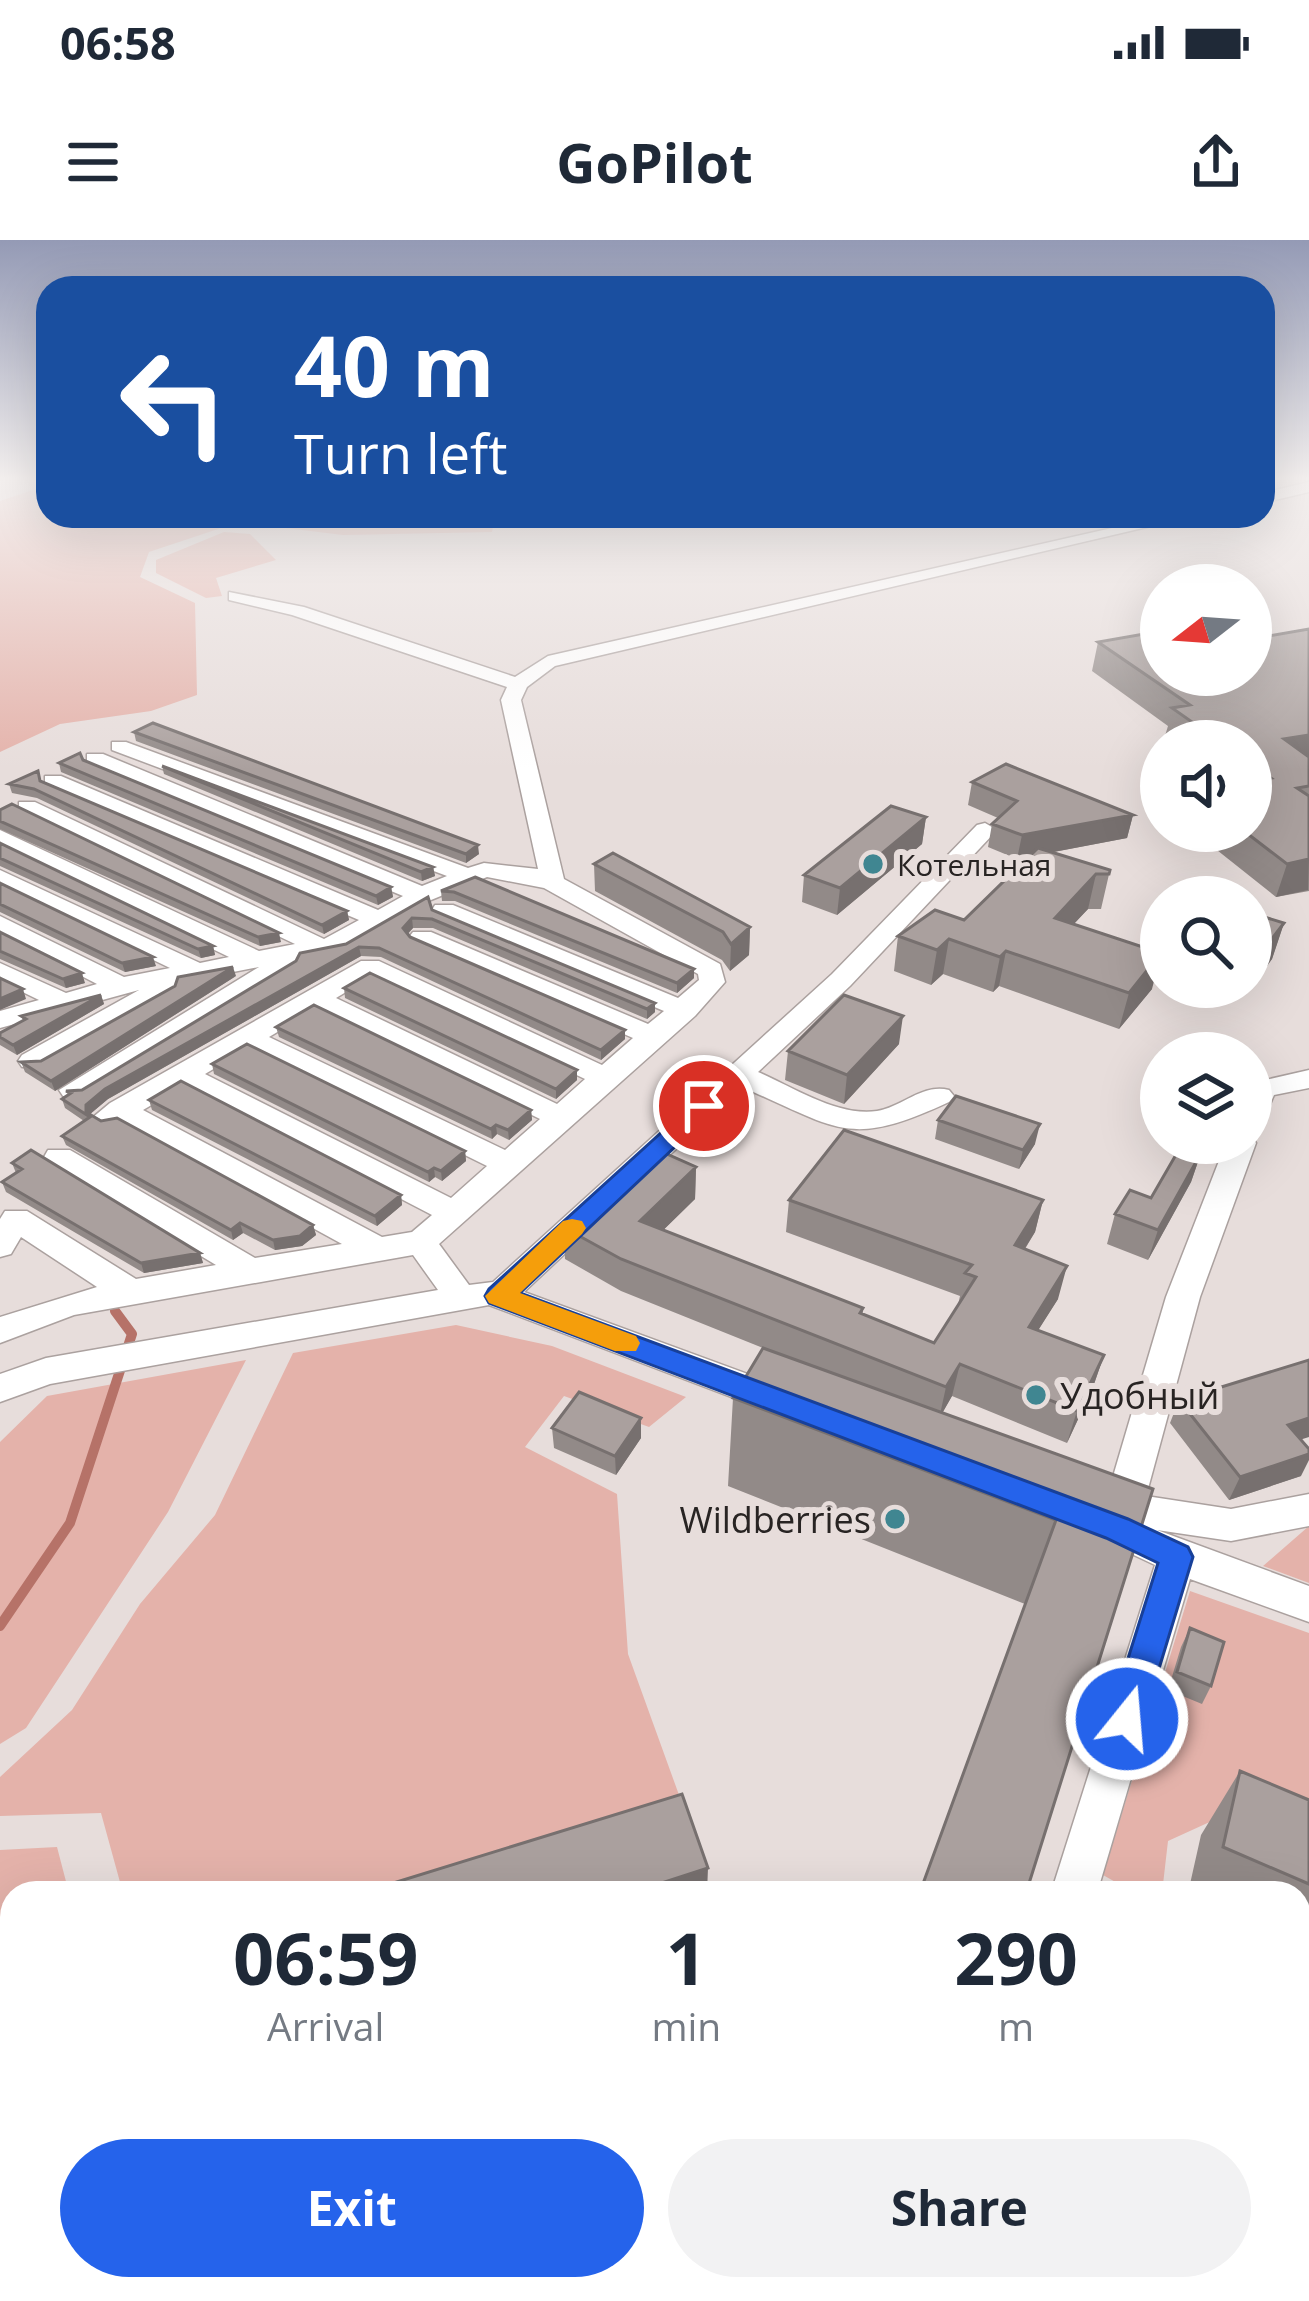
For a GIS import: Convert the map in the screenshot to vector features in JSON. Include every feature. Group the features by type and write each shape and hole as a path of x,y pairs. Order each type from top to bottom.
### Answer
{"street":[{"path":"554,883 512,700 518,684 548,662 919,577"},
{"path":"235,596 298,610 518,684"},
{"path":"0,1330 69,1304 372,1246 421,1242 656,1037 712,982 711,970 554,883 501,869 464,875 119,746"},
{"path":"95,759 685,1010"},
{"path":"53,781 378,919"},
{"path":"27,807 313,949"},
{"path":"0,1388 46,1371 484,1296 739,1075 841,980 985,830"},
{"path":"0,837 254,959"},
{"path":"0,1020 119,986 336,944 378,919 433,902 464,875"},
{"path":"0,877 194,970"},
{"path":"0,924 119,986"},
{"path":"422,937 656,1037"},
{"path":"73,1090 313,949"},
{"path":"372,1246 114,1114 370,967 608,1079"},
{"path":"32,1061 194,970"},
{"path":"0,971 64,1002"},
{"path":"315,998 563,1119"},
{"path":"248,1037 511,1165"},
{"path":"184,1074 454,1213"},
{"path":"739,1075 849,1122 886,1120 939,1096"},
{"path":"1272,1087 1309,1079"},
{"path":"59,1157 250,1270"},
{"path":"1120,1519 1183,1297 1233,1164"},
{"path":"0,1246 16,1219 132,1293"},
{"path":"421,1242 484,1296 806,1411"},
{"path":"1072,1511 1120,1519 1231,1525 1309,1510"},
{"path":"1120,1519 1177,1557 1309,1604"},
{"path":"1078,1881 1177,1557"}],"shaded area":[{"path":"0,577 140,577 195,603 197,695 151,711 60,724 0,752"},
{"path":"164,577 219,577 222,596 206,598"},
{"path":"456,1325 552,1346 686,1397 649,1427 564,1396 525,1447 617,1494 628,1654 683,1806 453,1881 120,1881 101,1813 0,1816 0,1777 72,1710 140,1604 215,1515 293,1353"},
{"path":"246,1360 168,1512 26,1728 0,1744 0,1442 47,1396"},
{"path":"1309,1526 1309,1583 1263,1566"},
{"path":"1190,1591 1309,1633 1309,1800 1225,1815 1168,1841 1163,1881 1114,1881 1103,1875"},
{"path":"57,1847 66,1881 0,1881 0,1850"}],"building":[{"path":"1309,629 1309,735 1284,739 1309,757 1309,786 1297,788 1309,796 1309,859 1287,864 1271,852 1272,720 1189,720 1172,708 1190,705 1177,696 1272,696 1272,635"},
{"path":"1140,635 1140,671 1098,642"},
{"path":"153,723 478,845 466,854 134,732"},
{"path":"80,753 83,760 391,887 376,896 59,763"},
{"path":"1006,764 1133,815 1022,835 992,824 1017,801 972,782"},
{"path":"162,766 433,867 421,872"},
{"path":"38,771 40,781 347,911 322,925 34,789 9,784"},
{"path":"12,804 279,933 258,937 0,821 0,810"},
{"path":"891,806 926,817 840,888 804,875"},
{"path":"0,843 213,946 198,949 0,858"},
{"path":"1038,848 1110,870 1096,874 1055,918 1140,946 1140,979 1129,993 1006,951 1000,957 949,939 937,950 898,936 935,910 964,920"},
{"path":"613,853 750,927 731,944 723,932 594,864"},
{"path":"475,877 694,969 677,983 454,892 441,891"},
{"path":"0,883 153,957 122,963 0,904"},
{"path":"428,897 432,910 655,1003 647,1009 432,919 412,918 403,928 410,937 625,1030 601,1050 379,948 359,947 105,1089 86,1105 86,1112 101,1121 117,1118 313,1225 300,1236 273,1240 240,1223 231,1230 62,1136 90,1117 62,1099 71,1093 66,1091 82,1090 296,961 300,953 346,944"},
{"path":"1272,919 1284,923 1272,939"},
{"path":"0,932 82,973 63,979 0,951"},
{"path":"233,967 51,1081 21,1062 41,1061 175,986 178,977"},
{"path":"370,973 577,1070 556,1089 344,988"},
{"path":"0,978 23,989 0,999"},
{"path":"101,995 13,1045 0,1037 26,1019 21,1016"},
{"path":"844,995 903,1016 847,1075 788,1051"},
{"path":"314,1005 531,1110 508,1130 496,1125 491,1129 276,1027"},
{"path":"247,1044 465,1151 441,1171 428,1172 212,1064"},
{"path":"181,1081 401,1195 375,1216 149,1100"},
{"path":"956,1096 1040,1124 1023,1150 938,1120"},
{"path":"844,1130 1043,1200 1015,1245 1067,1266 1029,1327 1104,1355 1077,1411 960,1364 946,1387 621,1259 563,1227 651,1147 696,1167 640,1221 863,1308 860,1313 934,1343 976,1277 965,1273 972,1265 789,1200"},
{"path":"31,1150 200,1253 141,1263 2,1182 22,1169 12,1163"},
{"path":"1171,1164 1195,1164 1158,1230 1115,1214 1130,1190 1151,1198"},
{"path":"763,1348 1153,1489 1030,1881 924,1881 1056,1520 733,1398"},
{"path":"1309,1360 1309,1418 1288,1425 1309,1454 1240,1477 1179,1400"},
{"path":"579,1392 641,1418 615,1456 552,1428"},
{"path":"1190,1628 1224,1642 1211,1686 1177,1672"},
{"path":"1240,1771 1309,1800 1309,1881 1223,1847"},
{"path":"682,1794 708,1868 668,1881 400,1881"}],"waterway":[{"path":"0,1626 70,1523 132,1334 115,1311"}],"slow traffic":[{"path":"572,1228 499,1296 625,1343"}],"place":[{"name":"Котельная","path":"873,864"},
{"name":"Удобный","path":"1036,1395"},
{"name":"Wildberries","path":"895,1519"}],"route":[{"path":"704,1106 499,1296 1117,1528 1177,1557 1127,1719"}]}
